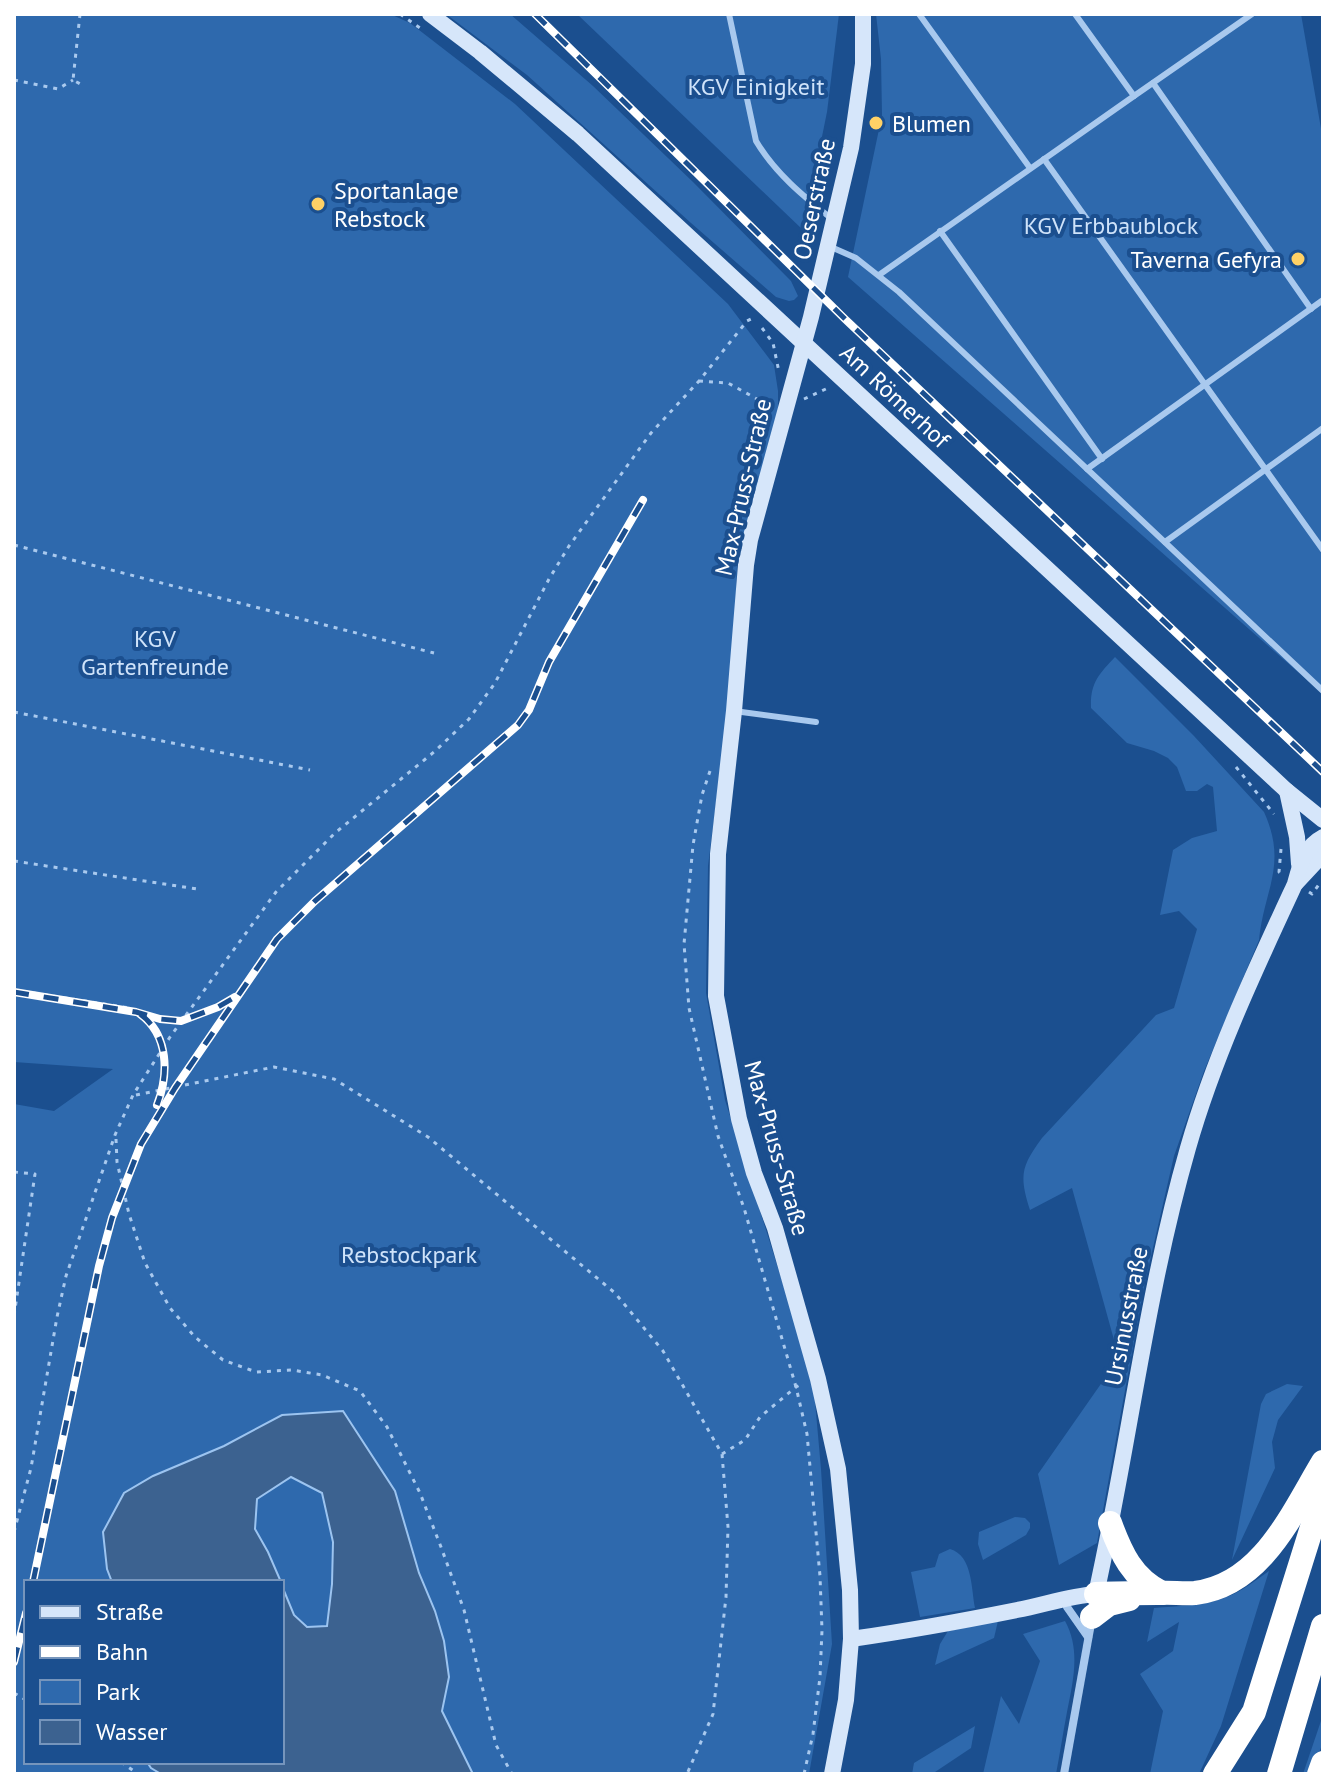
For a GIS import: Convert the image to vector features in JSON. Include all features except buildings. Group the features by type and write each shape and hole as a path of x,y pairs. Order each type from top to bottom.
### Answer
{"highway":[{"path":"1092,1616 1170,1593 1195,1593 1226,1585 1249,1570 1289,1520 1323,1462"},
{"path":"1239,1774 1254,1712 1323,1492"},
{"path":"1110,1523 1130,1568 1151,1587 1170,1593"},
{"path":"1279,1774 1323,1626"},
{"path":"1289,1739 1323,1666"},
{"path":"1215,1774 1254,1712"},
{"path":"1319,1774 1323,1763"}],"main road":[{"name":"Oeserstraße","path":"804,345 851,148 863,64 863,14"},
{"name":"Am Römerhof","path":"426,22 480,52 578,134 1287,791 1323,820"},
{"name":"Max-Pruss-Straße","path":"804,345 750,540 746,565 718,854 716,996 739,1119 754,1173 775,1228 818,1379 838,1469 850,1590 851,1639 846,1700 832,1774"},
{"name":"Ursinusstraße","path":"1287,791 1300,866"},
{"name":"Ursinusstraße","path":"1092,1616 1168,1226 1188,1146 1216,1063 1295,884 1306,851 1323,837"},
{"name":"Ursinusstraße","path":"1295,884 1323,854"},
{"path":"851,1639 937,1626 1069,1597 1092,1616"},
{"path":"1039,1606 1084,1604 1092,1616"}],"street":[{"path":"1067,1607 1092,1616"},
{"name":"Ursinusstraße","path":"1064,1774 1092,1616"}],"lane":[{"path":"729,14 756,141 766,158 799,194 835,221"},
{"path":"919,14 1030,168"},
{"path":"1075,14 1134,96"},
{"path":"1231,14 1238,24"},
{"path":"879,275 1252,14"},
{"path":"1153,83 1311,309"},
{"path":"1044,159 1323,550"},
{"path":"940,231 1102,459"},
{"path":"829,246 856,258 899,292 1323,691"},
{"path":"1087,469 1323,300"},
{"path":"1165,542 1323,428"},
{"path":"734,711 816,722"}],"path":[{"path":"73,80 80,14"},
{"path":"400,14 426,22"},
{"path":"14,80 58,89 73,80"},
{"path":"73,80 84,86"},
{"path":"14,1532 31,1468 66,1276 115,1135 133,1095 170,1037 276,892 335,833 434,752 469,719 495,683 569,546 651,433 699,381 747,321 754,318"},
{"path":"699,381 728,383 757,399 804,400 828,388 837,395"},
{"path":"14,545 434,653"},
{"path":"14,712 310,770"},
{"path":"1230,762 1275,815"},
{"path":"1281,841 1279,872 1312,894 1323,879"},
{"path":"14,861 197,889"},
{"path":"14,990 130,1008"},
{"path":"133,1095 274,1067 334,1079 428,1137 615,1293 663,1351 722,1454 728,1527 725,1612 713,1714 687,1774"},
{"path":"115,1135 117,1162 129,1214 145,1263 170,1308 195,1337 223,1360 256,1372 292,1370 322,1375 360,1391 387,1427 420,1493 464,1610 496,1745 512,1774"},
{"path":"14,1172 35,1174 14,1316"},
{"path":"722,1454 745,1440 760,1417 804,1383"},
{"path":"796,1387 807,1434 822,1630 813,1734 804,1774"}],"green space":[{"name":"Rebstockpark","path":"14,14 390,14 410,23 515,104 728,304 774,365 778,410 737,566 733,669 708,866 706,993 725,1100 813,1379 832,1644 809,1774 14,1774 14,1104 54,1111 113,1069 14,1062"},
{"path":"446,14 510,14 593,86 693,182 791,281 798,296 789,301 776,297 527,75"},
{"name":"KGV Einigkeit","path":"577,14 839,14 827,112 803,230"},
{"name":"KGV Erbbaublock","path":"876,14 1301,14 1323,140 1323,694 848,277 882,115"},
{"path":"1115,657 1264,812 1271,831 1274,862 1259,940 1204,1071 1174,1156 1144,1287 1097,1543 1059,1565 1038,1474 1119,1358 1072,1188 1030,1210 1024,1188 1024,1172 1042,1138 1156,1015 1174,1008 1197,929 1179,911 1160,915 1173,850 1192,838 1217,831 1213,787 1207,784 1197,791 1186,791 1177,767 1168,758 1127,743 1091,708 1097,680"},
{"path":"1287,1384 1303,1386 1278,1420 1272,1442 1275,1468 1232,1560 1261,1404 1266,1394"},
{"path":"1015,1517 1025,1518 1030,1523 1026,1535 983,1560 978,1544 979,1532"},
{"path":"950,1549 958,1553 967,1565 975,1608 920,1617 911,1572 935,1567 939,1554"},
{"path":"1269,1571 1221,1726 1199,1774 1150,1774 1163,1711 1140,1674 1173,1651 1179,1622 1147,1642 1154,1608 1216,1601"},
{"path":"998,1621 994,1638 935,1665 940,1644 948,1631"},
{"path":"1065,1621 1073,1643 1074,1666 1056,1774 983,1774 1001,1696 1019,1724 1040,1661 1023,1634"},
{"path":"1323,1715 1323,1743 1310,1774 1303,1774"},
{"path":"975,1726 971,1748 932,1774 912,1774 914,1763"}],"water":[{"path":"343,1411 395,1491 419,1573 444,1641 449,1677 442,1711 473,1774 161,1774 148,1764 284,1764 284,1591 294,1615 307,1627 327,1626 333,1542 322,1493 291,1477 257,1499 255,1529 280,1580 111,1580 103,1532 124,1493 153,1476 224,1446 282,1415"}],"railway":[{"path":"535,14 846,320 1323,772"},
{"path":"33,1580 99,1266 112,1218 141,1144 175,1088 277,939 315,901 518,725 529,710 549,662 643,500"},
{"path":"14,992 181,1021 235,997"},
{"path":"140,1014 157,1033 164,1056 165,1068 157,1105"},
{"path":"14,1662 24,1621"}],"place":[{"name":"Blumen","path":"876,123"},
{"name":"Sportanlage Rebstock","path":"318,204"},
{"name":"Taverna Gefyra","path":"1298,259"}],"park label":[{"name":"KGV Gartenfreunde","path":"155,652"}]}
